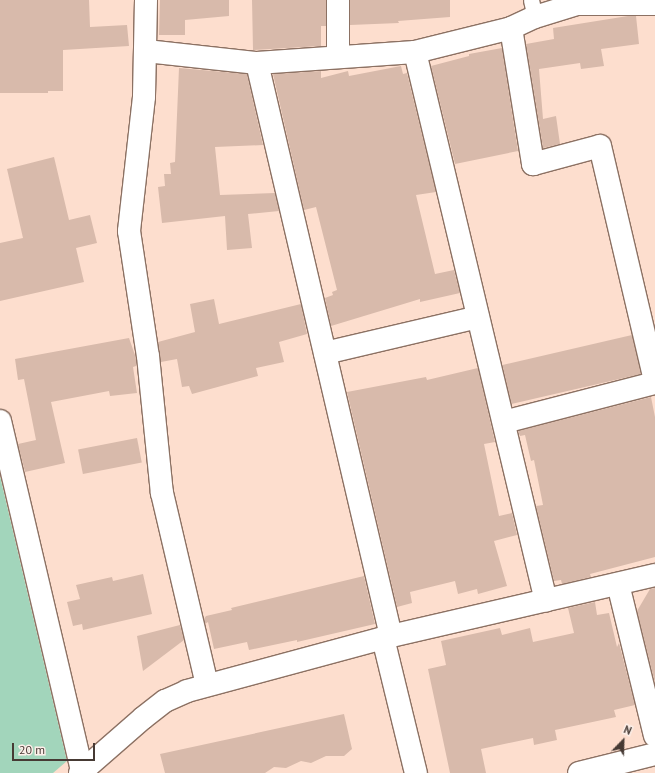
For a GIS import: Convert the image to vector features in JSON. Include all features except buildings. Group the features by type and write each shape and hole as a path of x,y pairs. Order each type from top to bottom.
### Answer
{"street":[{"path":"146,0 144,97 129,231 148,356 162,493 208,685"},
{"path":"338,0 338,56"},
{"path":"146,51 257,63 338,56 415,52 511,28 533,9 577,4 655,4"},
{"path":"504,422 655,382 600,146 533,164 511,28"},
{"path":"415,52 546,601"},
{"path":"257,63 325,353 416,773"},
{"path":"325,353 478,317"},
{"path":"0,421 81,772 165,702 208,685 387,637 655,575"},
{"path":"618,584 655,736"},
{"path":"579,773 655,754"}],"green space":[{"path":"0,476 67,761 53,773 0,773"}]}
